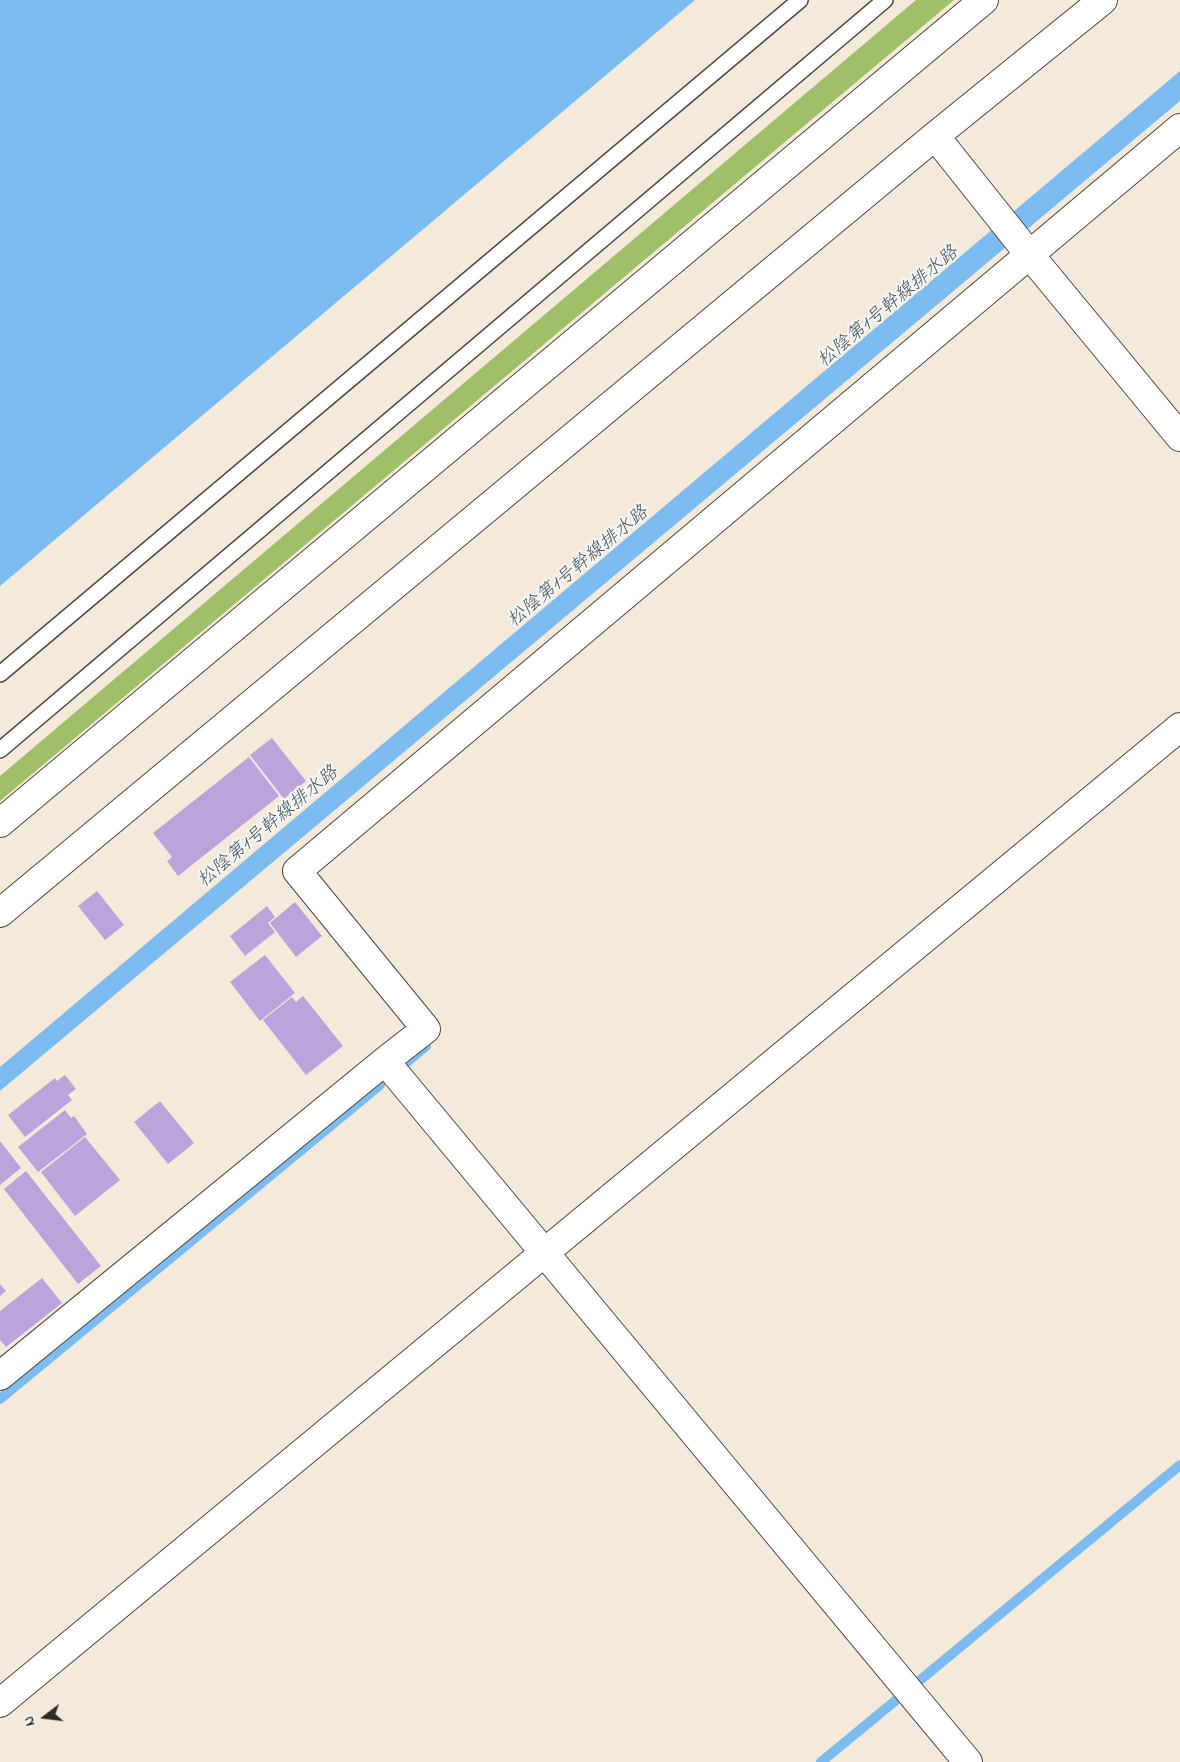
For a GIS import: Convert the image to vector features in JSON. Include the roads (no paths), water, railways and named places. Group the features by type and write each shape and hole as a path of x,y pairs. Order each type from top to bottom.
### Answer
{"street":[{"path":"0,823 984,0"},
{"path":"0,914 935,136 1103,0"},
{"path":"0,1376 385,1061 426,1030 297,872 1180,128"},
{"path":"935,136 1029,254 1180,437"},
{"path":"0,1703 1180,727"},
{"path":"385,1061 968,1762"}],"lane":[{"path":"0,674 800,0"},
{"path":"0,750 885,0"}],"water":[{"path":"0,0 695,0 0,586"},
{"path":"1180,71 1180,101 0,1091 0,1067"}],"waterway":[{"path":"407,1062 426,1046 425,1044"},
{"path":"0,1399 380,1085"},
{"path":"919,1681 1180,1465"},
{"path":"821,1762 895,1701"}],"water label":[{"name":"松陰第1号幹線排水路","path":"889,308"},
{"name":"松陰第1号幹線排水路","path":"579,568"},
{"name":"松陰第1号幹線排水路","path":"269,828"}]}
